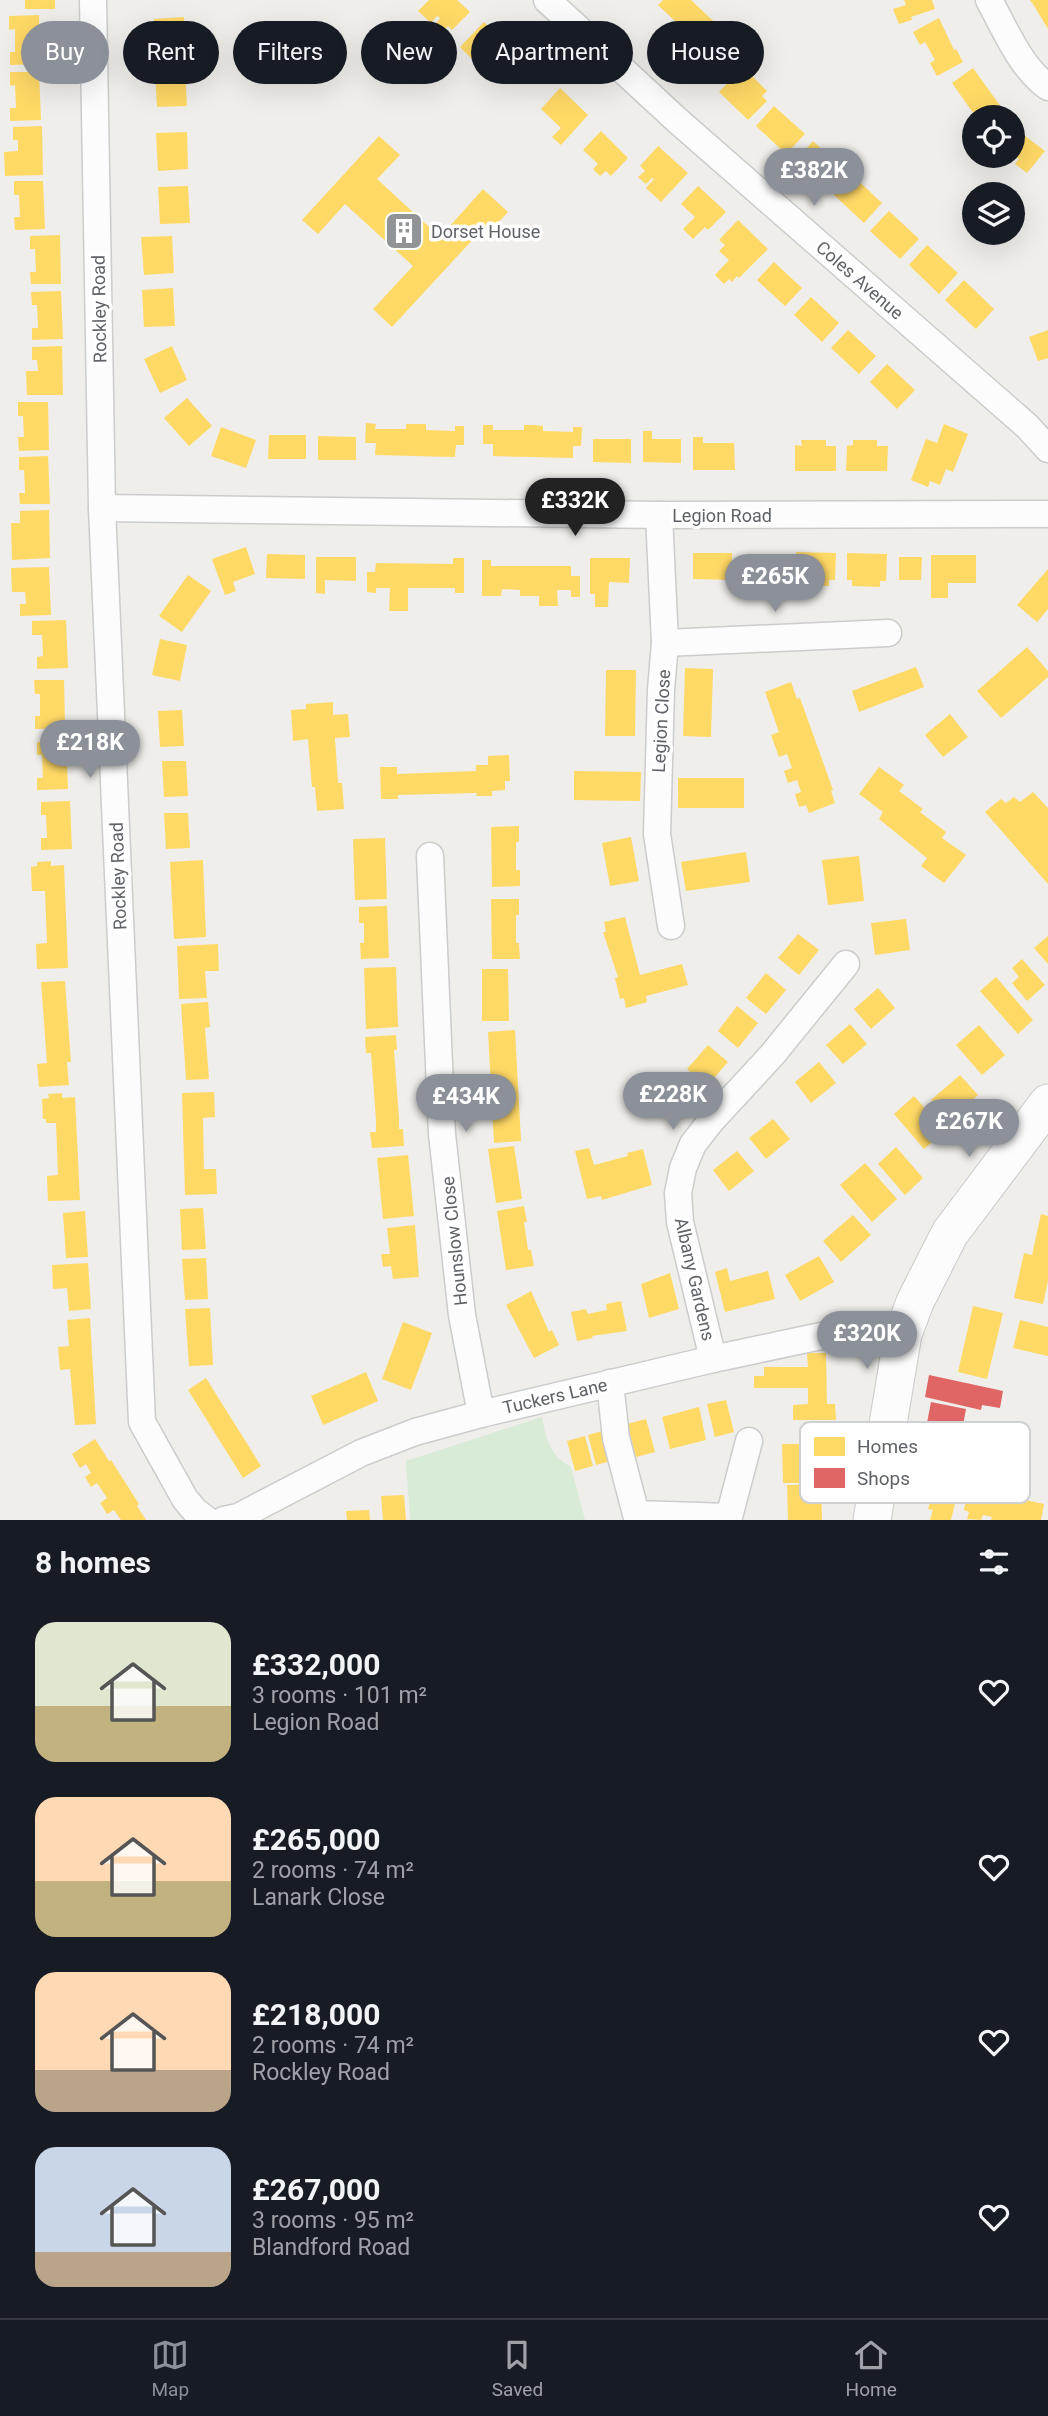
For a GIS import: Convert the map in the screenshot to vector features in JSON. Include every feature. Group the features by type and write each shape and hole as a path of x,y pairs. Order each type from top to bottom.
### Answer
{"main road":[{"path":"888,1422 902,1334 923,1285 950,1233 1048,1103"}],"street":[{"name":"Rockley Road","path":"93,0 102,508 142,1422 185,1499 207,1520"},
{"name":"Coles Avenue","path":"547,0 678,121 1027,426 1048,449"},
{"path":"989,0 1012,43 1038,80 1048,87"},
{"name":"Legion Road","path":"102,508 659,515 1048,514"},
{"name":"Legion Close","path":"659,515 665,643 657,834 671,926"},
{"path":"665,643 888,633"},
{"name":"Hounslow Close","path":"430,856 442,1134 462,1315 481,1413"},
{"name":"Albany Gardens","path":"713,1359 680,1222 678,1194 683,1168 693,1144 772,1055 846,964"},
{"name":"Tuckers Lane","path":"224,1520 238,1517 361,1453 415,1432 481,1413 821,1336 862,1332 902,1334"},
{"path":"610,1383 616,1438 636,1514 729,1518 749,1441"},
{"path":"207,1520 218,1520"}],"green space":[{"path":"542,1417 550,1446 558,1458 571,1467 585,1520 410,1520 406,1461"}],"building: Homes":[{"path":"25,0 55,0 55,9 25,9"},
{"path":"429,0 457,0 470,12 457,25 457,21 438,21 440,19 437,16 429,21 418,11"},
{"path":"663,0 691,0 713,21 675,21 658,5"},
{"path":"904,0 932,0 935,9 899,24 893,9 906,5"},
{"path":"1030,0 1048,0 1048,29 1033,4"},
{"path":"39,15 39,21 21,21 21,65 10,65 10,52 15,52 15,29 9,30 9,16"},
{"path":"184,17 184,21 154,21"},
{"path":"939,18 954,50 956,49 963,62 937,76 930,63 935,60 925,42 920,45 913,32"},
{"path":"471,36 471,58 460,47"},
{"path":"973,68 1000,105 968,105 952,83"},
{"path":"10,72 21,72 21,84 40,84 41,120 10,121 10,108 16,108 15,85 10,86"},
{"path":"156,84 186,84 187,106 157,107"},
{"path":"727,84 760,84 767,91 762,96 767,101 748,120 719,92"},
{"path":"560,88 588,115 561,145 552,137 561,128 541,109"},
{"path":"774,106 805,134 786,154 756,126"},
{"path":"42,126 43,175 5,176 4,152 18,151 18,140 13,140 13,127"},
{"path":"601,131 628,158 611,176 606,171 600,176 593,169 598,164 583,150"},
{"path":"187,132 188,169 158,171 156,133"},
{"name":"Dorset House","path":"379,136 400,155 377,179 440,237 483,189 508,212 493,228 488,223 392,327 373,309 413,266 345,204 318,234 302,220"},
{"path":"1025,136 1045,151 1027,173 1020,168 1025,168"},
{"path":"813,141 844,170 825,190 795,161"},
{"path":"658,146 688,173 661,202 646,188 654,179 646,184 638,177 645,171 640,166"},
{"path":"852,175 882,203 864,223 834,195"},
{"path":"14,181 43,181 45,229 15,230 14,217 20,217 19,195 14,195"},
{"path":"188,186 190,223 160,224 158,187"},
{"path":"698,186 726,212 708,230 705,227 693,239 683,229 695,217 681,204"},
{"path":"889,211 919,239 900,259 870,231"},
{"path":"738,220 768,249 739,278 737,276 732,282 729,279 724,284 715,275 729,260 719,251 725,245 719,240"},
{"path":"60,235 61,284 31,284 30,272 36,272 35,249 30,249 30,236"},
{"path":"172,236 174,273 144,275 141,237"},
{"path":"927,245 958,273 939,294 909,265"},
{"path":"774,262 802,288 785,306 757,280"},
{"path":"964,280 994,309 976,329 945,300"},
{"path":"173,288 175,326 144,327 142,290"},
{"path":"61,291 63,339 32,340 32,328 38,328 37,305 32,305 31,292"},
{"path":"811,297 839,323 822,342 794,315"},
{"path":"848,330 876,356 859,374 831,348"},
{"path":"1048,330 1048,358 1038,361 1029,337"},
{"path":"62,346 63,395 27,395 26,371 38,371 37,360 32,360 32,347"},
{"path":"172,346 187,380 160,393 144,359"},
{"path":"887,364 915,390 897,409 870,382"},
{"path":"187,398 212,426 189,446 164,418"},
{"path":"18,402 48,402 49,450 19,451 18,437 24,437 23,416 18,416"},
{"path":"366,423 376,424 375,429 406,429 406,424 426,424 426,430 455,431 455,426 464,426 464,445 456,445 455,457 375,455 376,443 365,443"},
{"path":"944,424 968,434 953,472 946,469 940,485 930,481 928,487 911,480 926,439 937,443"},
{"path":"483,425 493,425 493,430 524,430 524,425 534,425 543,426 543,431 573,432 573,427 582,427 581,446 573,446 573,458 493,456 493,444 483,444"},
{"path":"221,427 256,440 246,468 211,456"},
{"path":"643,431 652,431 652,439 681,439 681,463 643,462"},
{"path":"269,435 306,435 306,459 268,459"},
{"path":"318,436 356,437 356,460 318,460"},
{"path":"693,437 703,437 703,443 734,443 735,470 693,470"},
{"path":"593,439 631,439 631,463 593,462"},
{"path":"801,440 826,440 826,446 836,446 836,471 795,471 795,445 802,446"},
{"path":"853,440 877,440 877,446 888,446 887,471 846,471 847,446 853,445"},
{"path":"48,456 50,504 20,504 19,493 25,493 24,470 19,470 19,457"},
{"path":"49,510 50,558 12,560 11,523 20,523 20,511"},
{"path":"246,547 255,574 233,582 236,591 225,595 212,559"},
{"path":"796,552 836,553 835,580 829,580 829,586 801,586 801,580 796,580"},
{"path":"693,553 732,553 732,580 693,579"},
{"path":"847,553 887,554 886,581 880,581 880,587 852,586 852,580 847,580"},
{"path":"267,554 305,555 305,579 266,578"},
{"path":"744,555 784,555 784,594 766,594 766,583 763,582 763,589 743,589"},
{"path":"931,555 976,555 976,583 948,583 948,598 931,598"},
{"path":"316,557 356,557 356,581 325,580 325,594 316,593"},
{"path":"899,557 922,557 921,580 899,580"},
{"path":"453,558 464,558 464,593 455,593 455,588 408,588 408,611 389,611 390,588 376,588 376,593 367,592 367,572 375,572 376,563 453,564"},
{"path":"590,558 630,558 629,583 609,582 608,607 595,607 595,594 590,594"},
{"path":"482,560 491,560 491,566 571,566 571,576 580,576 580,597 571,597 571,590 557,590 558,606 539,606 539,596 520,596 520,590 502,589 501,596 482,596"},
{"path":"49,567 51,615 20,616 20,604 26,604 25,592 12,592 11,568"},
{"path":"1048,569 1048,609 1037,622 1017,605"},
{"path":"188,575 211,591 182,632 159,616"},
{"path":"66,620 68,668 37,669 37,657 43,656 42,635 32,635 32,621"},
{"path":"160,639 187,645 180,681 152,675"},
{"path":"1027,647 1048,671 1048,677 1001,718 977,691"},
{"path":"916,667 924,687 859,712 852,691"},
{"path":"685,668 713,669 711,737 683,736"},
{"path":"606,670 636,670 635,736 605,736"},
{"path":"34,680 64,680 65,728 35,729 35,716 40,716 40,694 35,694"},
{"path":"791,682 797,699 800,698 833,790 831,791 835,803 809,813 806,805 799,807 795,794 801,792 797,780 788,783 784,771 792,768 787,754 779,757 771,735 779,732 765,692"},
{"path":"333,702 333,715 348,714 350,737 335,738 338,783 342,783 344,809 317,811 308,739 293,741 291,710 306,709 306,704"},
{"path":"182,710 184,746 160,747 158,711"},
{"path":"950,714 968,737 943,757 925,735"},
{"path":"66,741 68,789 37,790 37,778 43,778 42,755 37,755 37,742"},
{"path":"509,755 510,781 505,781 505,790 492,791 492,796 476,796 477,793 398,795 398,799 381,799 380,767 397,767 397,774 476,771 476,765 488,765 488,756"},
{"path":"162,761 186,761 188,796 164,797"},
{"path":"879,767 904,785 899,791 923,809 920,812 946,832 942,838 966,855 944,883 921,866 927,858 879,819 883,812 859,794"},
{"path":"574,771 641,772 640,801 574,800"},
{"path":"678,778 744,778 744,808 678,808"},
{"path":"1033,792 1048,808 1048,884 985,812 1001,799 1006,803 1014,797 1020,802"},
{"path":"70,801 72,849 41,850 41,838 47,838 46,815 41,815 41,802"},
{"path":"164,813 188,813 190,848 166,849"},
{"path":"519,826 516,870 520,870 520,886 492,887 491,827"},
{"path":"631,837 639,881 610,886 602,843"},
{"path":"385,838 387,899 355,900 353,839"},
{"path":"746,852 750,882 686,891 681,862"},
{"path":"859,856 864,901 828,905 822,860"},
{"path":"203,860 206,937 174,939 170,862"},
{"path":"51,861 51,866 64,865 68,968 37,969 36,944 47,943 45,891 32,891 31,867 37,866 37,862"},
{"path":"491,899 519,899 516,943 519,943 520,959 492,959"},
{"path":"387,906 389,958 361,959 360,943 364,943 364,923 359,923 359,907"},
{"path":"625,917 640,975 682,964 688,985 646,996 647,1002 626,1008 624,998 620,999 615,978 618,977 603,932 606,932 604,922"},
{"path":"906,919 910,950 875,955 871,923"},
{"path":"798,934 819,950 799,975 778,958"},
{"path":"1048,936 1048,964 1034,948"},
{"path":"218,944 219,971 205,971 207,998 179,999 177,946"},
{"path":"1022,959 1045,985 1027,1001 1012,983 1019,977 1012,968"},
{"path":"396,967 398,1027 366,1029 364,968"},
{"path":"482,969 508,969 509,1021 482,1021"},
{"path":"766,973 786,990 766,1014 746,998"},
{"path":"996,977 1033,1020 1018,1034 980,991"},
{"path":"65,981 71,1062 67,1062 69,1085 39,1087 37,1064 47,1063 41,982"},
{"path":"878,988 895,1008 871,1029 854,1009"},
{"path":"208,1002 210,1027 205,1028 209,1079 186,1080 181,1004"},
{"path":"737,1006 758,1023 738,1048 718,1031"},
{"path":"850,1024 867,1044 843,1064 826,1045"},
{"path":"979,1025 1005,1055 982,1075 956,1045"},
{"path":"515,1030 521,1141 494,1143 488,1032"},
{"path":"396,1035 397,1050 394,1050 399,1129 403,1129 404,1146 372,1148 370,1132 376,1132 376,1120 371,1053 366,1053 365,1037"},
{"path":"708,1045 728,1062 707,1086 687,1069"},
{"path":"819,1062 836,1083 811,1103 795,1082"},
{"path":"960,1075 978,1095 949,1121 931,1100"},
{"path":"675,1080 692,1101 669,1121 652,1101"},
{"path":"214,1092 215,1117 203,1118 204,1169 216,1169 217,1194 185,1195 182,1093"},
{"path":"62,1093 62,1098 75,1097 80,1200 48,1201 47,1176 58,1175 56,1123 46,1123 46,1119 43,1119 42,1099 49,1098 48,1094"},
{"path":"914,1096 945,1131 924,1149 894,1114"},
{"path":"773,1119 790,1139 766,1159 749,1138"},
{"path":"514,1146 522,1199 496,1203 488,1149"},
{"path":"896,1147 923,1178 905,1195 878,1164"},
{"path":"589,1148 594,1165 643,1149 652,1185 602,1200 601,1196 587,1199 575,1151"},
{"path":"737,1151 754,1171 729,1191 713,1170"},
{"path":"408,1155 414,1216 383,1219 377,1158"},
{"path":"865,1163 897,1199 872,1222 840,1185"},
{"path":"524,1206 528,1250 531,1250 534,1266 506,1270 497,1211"},
{"path":"203,1208 206,1249 182,1250 180,1209"},
{"path":"85,1211 88,1257 66,1258 63,1213"},
{"path":"1041,1214 1048,1216 1048,1281 1043,1304 1014,1298 1024,1253 1032,1255"},
{"path":"853,1215 871,1235 841,1262 823,1241"},
{"path":"415,1225 419,1277 393,1279 391,1266 383,1267 381,1254 390,1254 387,1228"},
{"path":"819,1256 834,1282 800,1301 785,1275"},
{"path":"206,1258 208,1299 185,1300 182,1259"},
{"path":"88,1263 91,1309 69,1311 67,1288 53,1289 52,1265"},
{"path":"727,1268 730,1281 768,1271 775,1299 725,1312 715,1272"},
{"path":"670,1273 679,1309 649,1318 641,1284"},
{"path":"531,1291 549,1332 552,1330 559,1345 534,1358 506,1305"},
{"path":"621,1301 627,1331 577,1341 571,1312 586,1309 588,1314 607,1310 606,1304"},
{"path":"973,1306 1003,1313 987,1379 958,1372"},
{"path":"210,1308 213,1365 189,1366 185,1309"},
{"path":"90,1318 96,1424 75,1425 70,1369 60,1370 58,1347 69,1346 67,1320"},
{"path":"1020,1320 1048,1327 1048,1356 1013,1348"},
{"path":"403,1322 432,1333 411,1390 382,1379"},
{"path":"807,1353 826,1353 827,1404 835,1404 836,1420 793,1420 793,1405 808,1404 808,1388 754,1388 754,1376 764,1376 764,1367 808,1367"},
{"path":"366,1372 378,1401 323,1425 311,1396"},
{"path":"206,1378 261,1466 243,1478 188,1390"},
{"path":"726,1400 734,1432 715,1437 707,1404"},
{"path":"699,1407 706,1440 670,1449 662,1417"},
{"path":"646,1419 655,1452 636,1457 627,1424"},
{"path":"606,1430 614,1460 596,1465 588,1435"},
{"path":"585,1436 593,1466 575,1471 567,1441"},
{"path":"95,1439 139,1504 137,1506 146,1520 121,1520 114,1510 107,1514 100,1503 107,1498 97,1483 91,1487 85,1477 91,1473 86,1464 80,1468 72,1454"},
{"path":"782,1444 800,1444 800,1483 783,1483"},
{"path":"787,1485 800,1485 800,1503 822,1503 822,1520 788,1520"},
{"path":"404,1495 406,1520 383,1520 381,1496"},
{"path":"1030,1501 1044,1504 1041,1520 991,1520 992,1517 983,1515 981,1520 967,1519 969,1512 964,1510 965,1503"},
{"path":"930,1503 955,1503 951,1520 930,1520 933,1510 928,1509"},
{"path":"369,1510 370,1520 347,1520 346,1511"}],"building: Shops":[{"path":"929,1375 1003,1391 1000,1408 982,1405 981,1410 925,1397"},
{"path":"931,1402 966,1409 964,1422 927,1422"}],"place":[{"name":"Dorset House","path":"404,231"}]}
